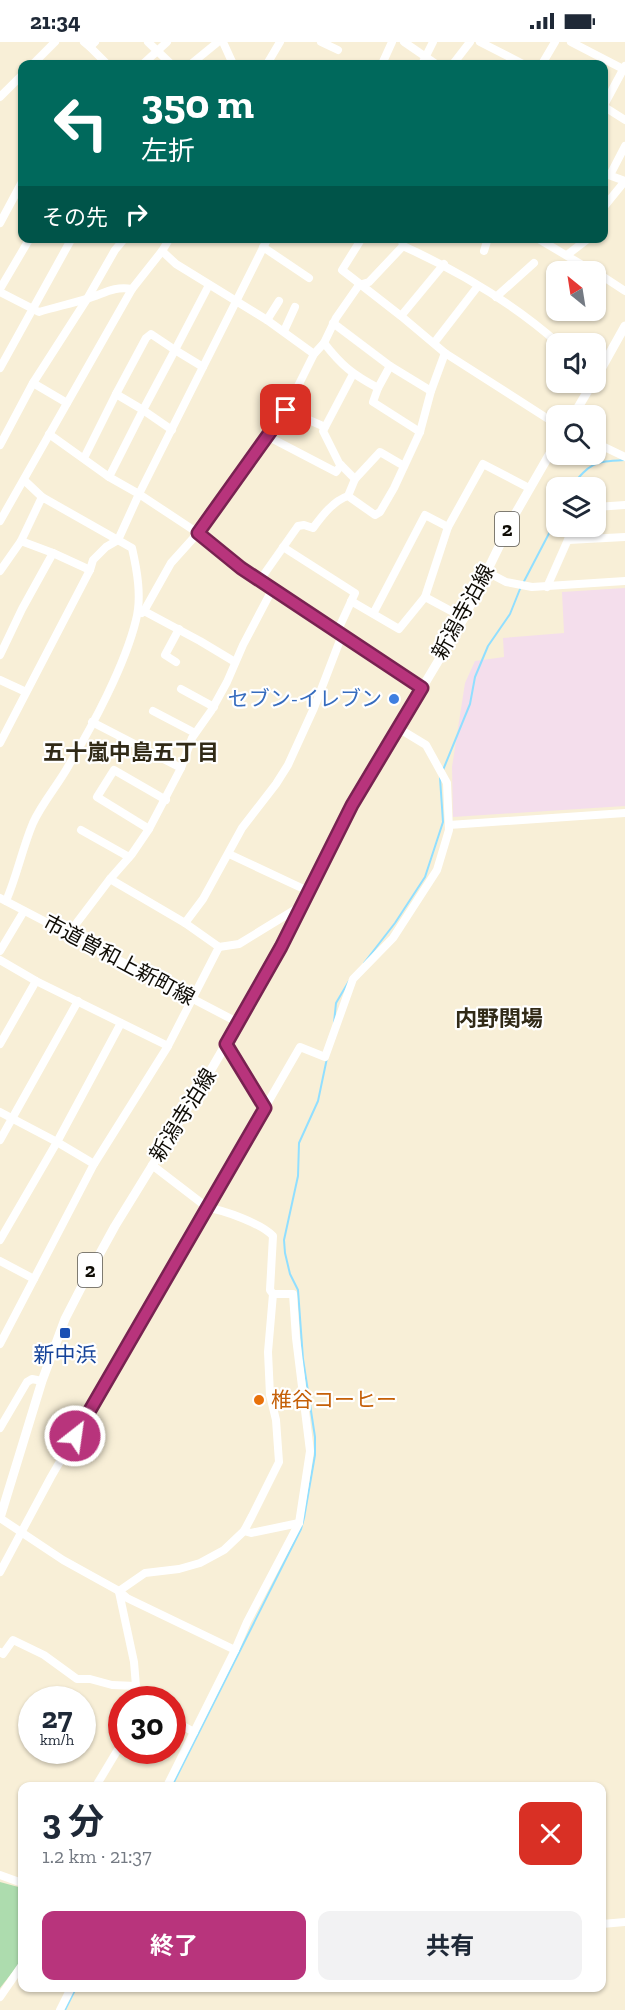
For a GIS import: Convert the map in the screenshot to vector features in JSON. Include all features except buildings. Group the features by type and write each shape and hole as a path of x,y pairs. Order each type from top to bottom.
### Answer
{"main road":[{"path":"606,358 625,326"},
{"name":"新潟寺泊線","path":"0,1518 42,1381 65,1319 82,1286 115,1226 265,977 352,805 464,618 500,543 546,460"}],"street":[{"path":"37,60 55,42"},
{"path":"148,42 167,60"},
{"path":"147,60 167,42"},
{"path":"196,60 218,42"},
{"path":"223,42 232,60"},
{"path":"270,60 280,42"},
{"path":"321,42 338,51"},
{"path":"384,60 392,42"},
{"path":"404,42 431,60"},
{"path":"423,60 433,42"},
{"path":"456,60 470,42"},
{"path":"480,42 515,60"},
{"path":"544,60 555,42"},
{"path":"571,42 625,68 608,97"},
{"path":"90,44 104,60"},
{"path":"1,94 18,79"},
{"path":"608,109 625,120"},
{"path":"608,171 625,146"},
{"path":"608,175 625,181 608,202"},
{"path":"0,223 18,189"},
{"path":"27,243 0,290 33,310 39,312 120,287 132,289"},
{"path":"0,368 69,243"},
{"path":"0,445 33,383 121,243"},
{"path":"0,519 132,289 167,243"},
{"path":"0,743 90,570 93,560 105,547 118,540 266,243"},
{"path":"359,243 342,270 445,353 546,418"},
{"path":"136,619 144,610 171,563 198,533 286,410 314,354 324,343 333,323 359,285 369,282 399,243"},
{"path":"405,243 444,264 496,297 546,334"},
{"path":"484,251 486,243"},
{"path":"546,243 577,261"},
{"path":"567,255 583,243"},
{"path":"263,248 309,278"},
{"path":"162,251 176,264 284,331 314,354"},
{"path":"496,297 534,263"},
{"path":"401,316 444,264"},
{"path":"606,279 625,291"},
{"path":"109,477 209,285"},
{"path":"434,344 478,286"},
{"path":"267,320 279,301"},
{"path":"284,331 295,307"},
{"path":"333,323 390,366 431,391"},
{"path":"84,458 146,338 151,334 203,367"},
{"path":"324,343 341,364 353,374 378,388"},
{"path":"348,496 375,515 380,512 420,432 431,391 445,353"},
{"path":"390,366 373,402 420,432"},
{"path":"353,374 323,431 341,465 355,479"},
{"path":"33,383 67,403"},
{"path":"116,394 172,430"},
{"path":"286,410 325,427"},
{"path":"49,434 109,477 198,533 241,568 422,688"},
{"path":"267,436 336,472 341,465"},
{"path":"606,448 625,457"},
{"path":"260,580 298,526 313,528 333,505 348,496 355,479 380,452 404,466"},
{"path":"351,601 399,629 425,597 448,527 483,464 529,488"},
{"path":"3,899 14,882 34,822 69,766 120,665 136,619 138,574 132,548 42,497 24,480"},
{"path":"0,571 21,541 42,497"},
{"path":"606,506 625,505"},
{"path":"373,614 425,515 448,527"},
{"path":"547,587 569,537"},
{"path":"568,540 625,537"},
{"path":"21,541 90,570"},
{"path":"185,923 203,899 242,828 288,765 314,708 355,593 283,547"},
{"path":"0,655 53,553"},
{"path":"487,572 517,585 547,587 625,581"},
{"path":"69,933 149,829 166,800 192,738 214,707 273,588"},
{"path":"425,597 464,618"},
{"path":"144,610 235,662"},
{"path":"176,662 165,655 179,629"},
{"path":"0,680 26,692"},
{"path":"181,689 214,707"},
{"path":"153,711 195,733"},
{"path":"92,722 181,768"},
{"path":"0,1572 51,1477 300,1047 325,1057 353,979 393,938 437,870 449,830 447,783 426,745 398,728"},
{"path":"149,829 97,797 114,770 166,800"},
{"path":"449,825 625,813"},
{"path":"81,830 129,857"},
{"path":"229,854 308,891"},
{"path":"110,879 185,923 219,947 239,944 301,906"},
{"name":"市道曽和上新町線","path":"3,899 239,1023"},
{"path":"0,951 24,910"},
{"path":"0,1344 94,1164 168,1046 219,947"},
{"path":"0,960 36,981 168,1046"},
{"path":"0,1044 36,981"},
{"path":"0,1140 78,1001"},
{"path":"0,1240 57,1142 121,1023"},
{"path":"226,1044 265,1108"},
{"path":"0,1112 94,1164"},
{"path":"119,1591 145,1573 178,1569 200,1563 224,1550 244,1531 279,1462 276,1420 270,1395 268,1352 273,1294 270,1290 273,1236 269,1232 218,1209 208,1208 152,1165"},
{"path":"0,1261 34,1279"},
{"path":"169,1782 252,1612 299,1523 310,1451 293,1294 273,1294"},
{"path":"0,1428 27,1382 32,1379 42,1381"},
{"path":"0,1518 63,1560 119,1591 127,1598 235,1650"},
{"path":"244,1531 251,1533 299,1523"},
{"path":"0,1652 3,1654 13,1640 44,1654 77,1679 90,1679 112,1685 136,1686 134,1662 119,1591"},
{"path":"186,1728 194,1732"},
{"path":"98,1782 109,1764"},
{"path":"0,1875 18,1882"},
{"path":"606,1924 625,1922"},
{"path":"0,1997 18,1971"},
{"path":"60,2010 69,1992"}],"shaded area":[{"path":"625,588 625,806 453,817 452,767 465,683 475,661 504,657 503,638 564,633 562,592"}],"green space":[{"path":"0,1882 18,1887 18,1965 0,1988"}],"waterway":[{"path":"580,477 593,465 625,460"},
{"path":"443,770 470,704 475,677 488,646 510,614 520,589 547,537"},
{"path":"364,963 395,923 425,877 443,822 440,778"},
{"path":"334,1023 336,1003 349,981"},
{"path":"174,1782 301,1529 304,1518 315,1455 315,1437 303,1359 298,1290 290,1274 284,1240 298,1176 299,1143 318,1101 327,1058"},
{"path":"65,2010 74,1992"}],"place":[{"name":"セブン-イレブン","path":"394,699"},
{"name":"新中浜","path":"65,1333"},
{"name":"椎谷コーヒー","path":"259,1400"}],"district":[{"name":"五十嵐中島五丁目","path":"131,752"},
{"name":"内野関場","path":"499,1018"}],"route":[{"path":"75,1436 265,1108 226,1044 281,947 352,805 422,688 241,568 198,533 286,410"}]}
